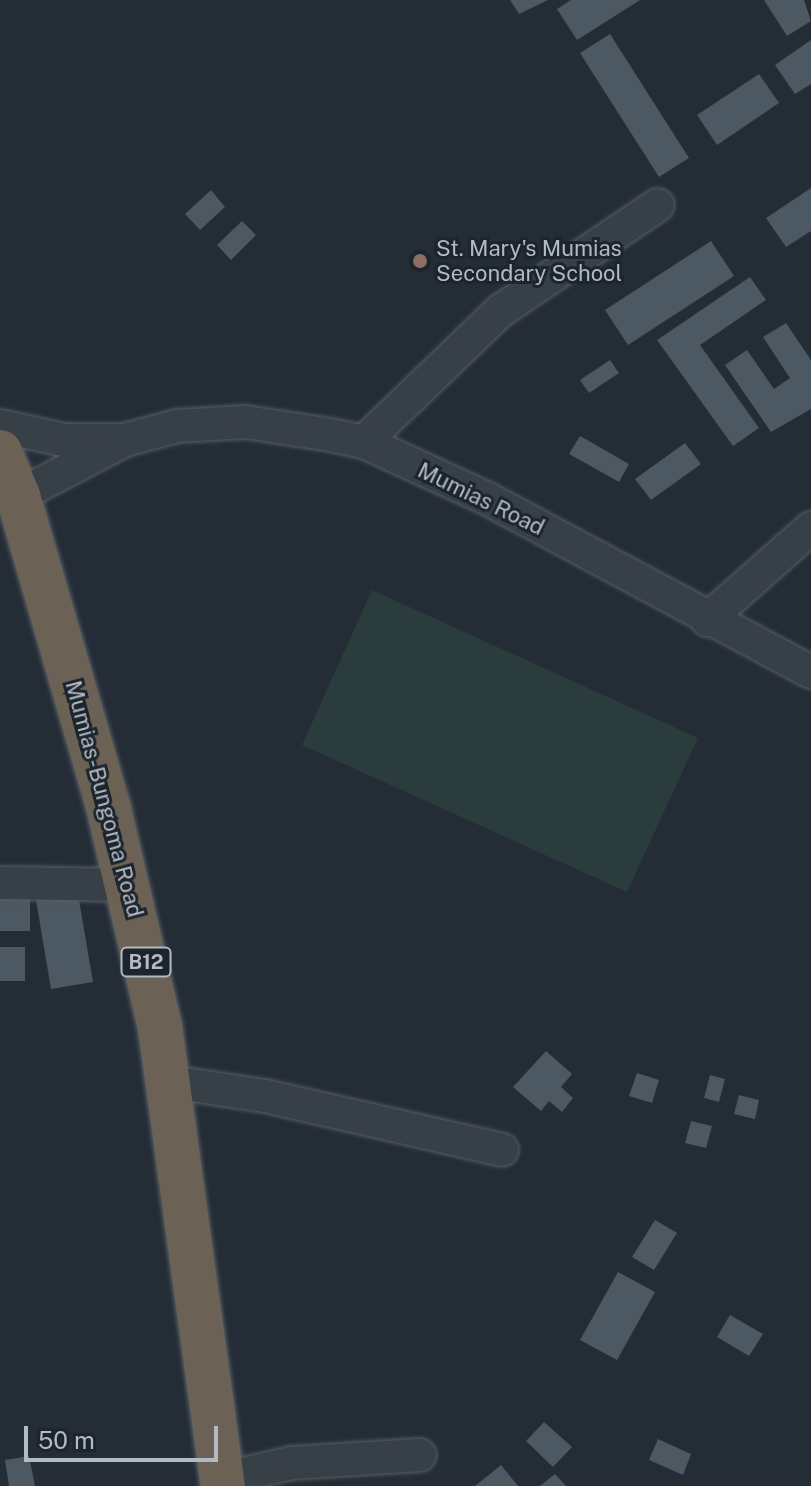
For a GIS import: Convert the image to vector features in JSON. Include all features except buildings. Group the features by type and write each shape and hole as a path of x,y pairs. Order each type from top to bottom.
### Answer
{"highway":[{"name":"Mumias-Bungoma Road","path":"0,452 18,496 129,885 171,1082 222,1482"}],"street":[{"path":"364,442 500,311 658,205"},
{"name":"Mumias Road","path":"18,496 125,440 177,426 245,422 364,442 488,499 707,620 811,672"},
{"name":"Mumias Road","path":"0,426 64,440 125,440"},
{"path":"707,620 811,528"},
{"path":"0,883 129,885"},
{"path":"171,1082 265,1096 502,1150"},
{"path":"222,1482 292,1463 420,1455"}],"shaded area":[{"path":"372,590 698,738 627,892 302,745"}],"place":[{"name":"St. Mary's Mumias Secondary School","path":"420,261"}]}
